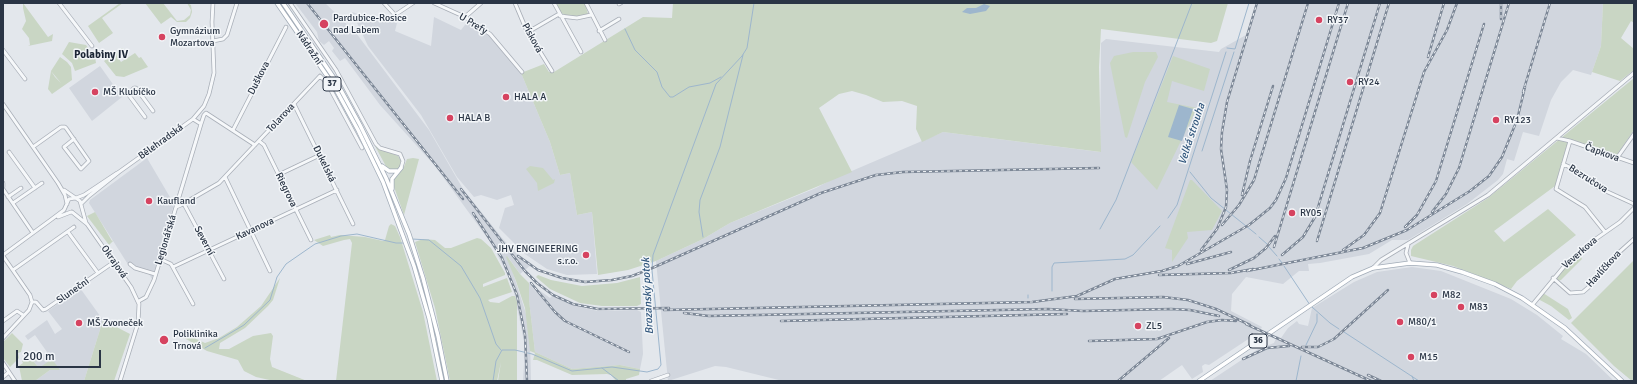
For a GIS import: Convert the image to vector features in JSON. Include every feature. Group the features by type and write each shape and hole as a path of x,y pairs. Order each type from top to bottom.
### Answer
{"main road":[{"name":"Nádražní","path":"277,3 334,86 372,159 408,247 429,318 442,381"},
{"name":"Nádražní","path":"283,3 327,66 380,163"},
{"path":"380,163 390,172 401,168"},
{"name":"37","path":"380,163 413,246 434,318 447,381"},
{"path":"392,193 392,179 401,168"},
{"path":"1373,268 1410,263 1436,265 1475,276 1506,289 1533,304 1571,333 1622,381"},
{"name":"36","path":"1200,380 1342,283 1373,268"}],"street":[{"path":"59,3 92,46"},
{"path":"213,3 213,41 221,39 227,35 237,3"},
{"path":"290,3 336,70 376,144 380,148 400,154 403,161 401,168"},
{"path":"384,3 396,15 413,3"},
{"name":"U Prefy","path":"434,3 465,17 492,36 522,72"},
{"path":"465,17 481,3"},
{"name":"Písková","path":"515,3 528,32 552,71"},
{"path":"554,3 559,15 581,52"},
{"path":"586,3 605,40"},
{"path":"528,32 559,15 578,18 591,15"},
{"path":"600,31 619,19"},
{"name":"Duškova","path":"233,130 286,27"},
{"name":"Bělehradská","path":"46,224 63,214 79,210 88,196 193,119 202,110 207,100 213,79 213,41"},
{"path":"3,50 25,79"},
{"path":"1373,268 1379,262 1488,195 1556,138 1562,136 1565,131 1634,73"},
{"name":"Tolarova","path":"176,207 184,204 218,184 319,77 322,77 362,148"},
{"path":"145,117 128,94 134,88 136,88 153,112"},
{"path":"3,104 58,182 69,194 76,198 81,205"},
{"name":"Dukelská","path":"294,104 353,224"},
{"path":"193,119 201,124 206,113 255,145"},
{"name":"Legionářská","path":"139,301 147,295 154,280 201,124"},
{"path":"33,147 62,126 66,128 74,139 89,162 81,169 64,147 74,139"},
{"path":"1618,158 1634,134"},
{"name":"Čapkova","path":"1562,136 1570,141 1634,163"},
{"name":"Riegrova","path":"259,141 311,240"},
{"path":"1570,141 1556,189 1585,207 1605,232"},
{"path":"9,152 35,188"},
{"path":"278,175 320,155"},
{"name":"Bezručova","path":"1563,164 1580,172 1599,188 1634,204"},
{"name":"Bělehradská","path":"3,256 62,212 69,199 76,198 119,172"},
{"path":"225,177 270,271"},
{"path":"58,182 72,212"},
{"path":"3,183 3,188 8,197 33,233"},
{"path":"13,203 42,183"},
{"path":"8,197 21,188"},
{"name":"Kavanova","path":"173,267 337,190"},
{"name":"Severní","path":"184,204 224,279"},
{"name":"Okrajová","path":"81,205 87,224"},
{"name":"Veverkova","path":"1533,304 1553,278 1572,258 1620,222 1634,208"},
{"name":"Okrajová","path":"72,212 87,224 139,301"},
{"path":"13,270 74,227"},
{"path":"68,232 98,273"},
{"name":"Havlíčkova","path":"1553,278 1570,293 1576,294 1583,292 1590,286 1608,263 1634,239"},
{"path":"1409,244 1406,253 1410,263"},
{"path":"3,256 30,295 32,302 29,310 3,338"},
{"path":"160,259 170,263 173,267 193,304"},
{"name":"Sluneční","path":"32,302 36,302 43,310 46,310 114,262"},
{"path":"130,264 135,268 155,274"},
{"path":"120,381 138,323 140,311 139,301"},
{"path":"3,321 17,310 23,315"},
{"path":"3,363 15,381"},
{"path":"3,378 9,372"},
{"path":"651,381 668,375"}],"shaded area":[{"path":"295,3 325,3 356,33 429,130 463,189 502,238 515,252 532,264 520,274 508,257 527,317 530,339 531,381 523,381 525,347 515,296 509,277 491,243 435,166 380,105 345,58 340,61 332,51 334,48 329,41 324,45 319,41 317,32"},
{"path":"1256,3 1603,3 1601,46 1591,75 1573,70 1561,82 1551,100 1539,136 1523,132 1514,161 1507,159 1503,174 1498,180 1467,204 1408,240 1392,240 1369,254 1308,264 1309,271 1299,271 1283,284 1246,277 1232,294 1231,311 1262,327 1259,332 1209,365 1205,364 1202,366 1203,372 1192,379 1182,365 1159,381 783,381 726,367 715,366 668,381 656,261 703,239 730,223 816,188 833,179 943,132 1100,152 1101,43 1106,39 1219,52 1221,49 1246,35"},
{"path":"352,12 397,23 395,31 431,46 434,17 461,30 468,21 490,35 521,73 550,142 560,175 570,173 577,215 592,212 597,274 567,275 547,269 525,254 499,228 505,208 514,205 511,195 497,200 481,195 474,197 457,177 421,115 368,46"},
{"name":"MŠ Klubíčko","path":"100,66 122,97 92,121 69,88"},
{"path":"147,158 174,204 152,279 149,274 134,270 129,266 89,203 90,200"},
{"path":"1412,267 1441,271 1511,299 1537,315 1563,336 1561,339 1586,354 1614,381 1210,381 1258,349 1274,343 1277,336 1281,338 1288,328 1297,321 1299,324 1308,326 1312,308 1354,282 1377,272"},
{"path":"529,283 536,292 539,290 550,298 552,296 584,308 598,311 637,310 641,312 643,354 640,369 620,365 572,369 535,352 529,300"},
{"path":"80,288 103,320 84,381 35,381 50,370 60,370 39,368 34,362 47,352 35,335 28,340 25,336 47,320 55,334 62,329 48,311"}],"green space":[{"path":"23,3 48,37 53,34 52,41 28,46 30,45 29,38 22,29 26,21"},
{"path":"120,3 123,3 102,18 113,33 99,43 88,26"},
{"path":"145,3 163,3 177,21 184,20 190,15 191,10 187,3 191,5 192,12 190,18 186,22 177,22 171,17 161,24"},
{"path":"555,3 585,3 588,14 576,17 565,15 561,13"},
{"path":"673,3 1228,3 1217,41 1211,43 1101,29 1099,67 1101,152 943,132 922,142 916,129 917,106 902,101 883,102 852,91 839,94 819,108 852,172 730,223 703,239 656,261 628,270 598,275 592,212 577,215 570,173 560,175 550,142 521,73 544,64 549,72 554,72 643,17 672,18"},
{"path":"1603,3 1634,3 1634,23 1631,21 1621,38 1634,49 1634,70 1620,81 1592,72 1601,46"},
{"path":"69,42 86,45 95,57 96,63 75,71 72,63 62,54"},
{"path":"122,48 125,50 117,56 121,62 135,53 139,58 141,57 148,67 124,77 116,76 104,61"},
{"path":"1133,52 1156,52 1158,57 1145,82 1127,138 1125,137 1110,63 1114,56"},
{"path":"1173,56 1210,69 1204,91 1172,81 1167,102 1197,108 1157,190 1131,162"},
{"path":"60,57 71,67 72,80 52,94 48,89 51,71"},
{"path":"1634,78 1634,130 1616,156 1569,139 1555,186 1494,231 1504,242 1548,209 1576,235 1517,281 1511,289 1453,266 1411,256 1413,246 1488,198"},
{"path":"375,146 398,156 401,161 400,167 395,170 388,170"},
{"path":"407,159 419,159 404,215 393,180 403,169"},
{"path":"530,166 543,168 553,180 555,179 554,183 538,191 537,183 526,169"},
{"path":"1190,180 1192,180 1222,211 1212,230 1187,232 1188,238 1172,262 1172,250 1165,248"},
{"path":"95,212 112,241 114,240 109,245 87,216"},
{"path":"391,224 395,226 400,237 423,312 437,381 336,381 352,243 350,239 323,246 314,240 330,235 331,237 340,235 365,237 383,241 385,240"},
{"path":"477,238 481,239 491,248 505,273 505,275 483,284 483,287 507,278 512,292 488,300 490,302 499,303 512,296 515,296 517,302 517,381 498,381 501,362 497,381 450,381 435,308 415,242 423,239 435,240 445,248 451,248"},
{"path":"1579,253 1582,259 1561,280 1558,281 1556,277"},
{"path":"507,256 520,274 529,283 529,300 535,352 572,369 620,365 640,369 639,375 626,379 626,381 616,381 611,375 607,374 572,375 537,360 533,360 535,353 530,351 525,308 506,257"},
{"path":"1634,260 1634,381 1632,381 1614,366 1571,323"},
{"path":"538,275 551,280 582,286 617,283 640,277 641,304 637,306 602,306 580,303 550,289 536,277"},
{"path":"280,278 273,300 268,306 245,328 220,343 219,349 229,349 253,336 271,333 273,336 270,359 272,367 307,381 274,381 256,377 244,371 238,360 207,351 172,331 175,329 205,343 219,338 237,327 261,306"},
{"path":"1543,293 1568,309 1572,318 1569,320 1551,306 1538,299"},
{"path":"103,320 130,334 114,381 84,381"},
{"path":"12,333 23,344 21,352 18,353 19,358 10,367 3,358 3,342"},
{"path":"33,353 39,359 34,362 39,368 52,359 60,370 50,370 35,381 22,381 19,366 23,363 22,361"}],"water":[{"path":"984,4 990,6 986,11 970,14 962,12 967,8 976,8"},
{"path":"1179,105 1193,109 1182,141 1168,137"}],"waterway":[{"name":"Brozanský potok","path":"493,381 496,361 502,350 515,350 532,354 572,371 612,367 647,372 658,369 661,365 652,270 653,255 716,84 742,56 747,48 754,3"},
{"path":"1100,229 1116,200 1192,3"},
{"name":"Velká strouha","path":"1227,48 1235,49 1249,3"},
{"path":"625,29 635,50 657,72 662,87 670,97 673,97 689,87 710,83 721,77"},
{"name":"Velká strouha","path":"1168,218 1177,205 1226,52"},
{"path":"1202,151 1234,52"},
{"path":"703,237 699,212 700,200 720,147 743,55"},
{"path":"1190,172 1211,198 1256,234"},
{"name":"Velká strouha","path":"1052,291 1052,267 1054,263 1125,259 1133,255 1160,226"},
{"path":"205,348 244,325 270,300 277,277 286,264 315,244 341,236 357,234 396,243 403,243"},
{"path":"1259,237 1267,244"},
{"path":"412,239 429,240 461,266 480,298 496,344 501,350"},
{"path":"1269,247 1277,256"},
{"path":"1279,259 1282,263"},
{"path":"1284,266 1310,305"},
{"path":"1312,307 1339,329"},
{"path":"1306,345 1317,322 1317,314"},
{"path":"1344,332 1419,381"},
{"path":"1296,381 1301,356"},
{"path":"602,368 619,381"},
{"path":"1412,376 1414,381"}],"railway":[{"path":"307,3 463,199"},
{"path":"1201,250 1217,229 1226,207 1227,190 1221,149 1222,132 1227,102 1257,3"},
{"path":"1222,225 1239,205 1254,180 1308,3"},
{"path":"664,310 1032,302 1077,296 1115,279 1162,271 1178,266 1249,225 1270,208 1276,200 1286,178 1339,3"},
{"path":"1274,247 1348,3"},
{"path":"1282,255 1303,237 1315,217 1380,3"},
{"path":"1317,241 1389,3"},
{"path":"1428,57 1444,3"},
{"path":"1343,250 1364,235 1380,213 1424,72 1447,30 1457,3"},
{"path":"1501,3 1501,19"},
{"path":"1432,212 1446,194 1459,168 1509,3"},
{"path":"1523,92 1550,3"},
{"path":"1405,227 1417,215 1436,181 1484,24"},
{"path":"1242,195 1250,161 1273,86"},
{"path":"1247,271 1363,248 1407,230 1470,191 1489,176 1502,157 1517,120 1525,87"},
{"path":"518,256 538,270 562,278 585,282 612,280 632,276 650,269 821,193 876,175 903,172 1099,168"},
{"path":"461,189 525,271 537,283 553,295 573,304 598,309 669,308"},
{"path":"473,213 502,258 517,295 525,335 527,381"},
{"path":"1229,270 1254,258 1266,248 1275,236"},
{"path":"1187,264 1231,252"},
{"path":"1159,275 1231,273 1253,269"},
{"path":"531,283 555,312 565,321 629,352"},
{"path":"1302,347 1318,347 1334,339 1388,290"},
{"path":"1075,299 1163,297 1188,300 1216,309 1250,325"},
{"path":"684,313 709,316 1048,309 1083,311 1171,309 1190,310 1219,316"},
{"path":"781,321 1067,314"},
{"path":"1089,341 1157,339 1207,322 1222,320 1236,321"},
{"path":"1246,324 1371,381"},
{"path":"1118,381 1169,338"},
{"path":"1243,359 1267,348 1289,346"},
{"path":"1368,375 1381,381"}],"place":[{"name":"RY37","path":"1319,20"},
{"name":"Pardubice-Rosice nad Labem","path":"324,24"},
{"name":"Gymnázium Mozartova","path":"162,37"},
{"name":"RY24","path":"1350,82"},
{"name":"MŠ Klubíčko","path":"95,92"},
{"name":"HALA A","path":"506,97"},
{"name":"HALA B","path":"450,118"},
{"name":"RY123","path":"1496,120"},
{"name":"Kaufland","path":"149,201"},
{"name":"RY05","path":"1292,213"},
{"name":"JHV ENGINEERING s.r.o.","path":"586,255"},
{"name":"M82","path":"1434,295"},
{"name":"M83","path":"1461,307"},
{"name":"M80/1","path":"1400,322"},
{"name":"MŠ Zvoneček","path":"79,323"},
{"name":"ZL5","path":"1138,326"},
{"name":"Poliklinika Trnová","path":"164,340"},
{"name":"M15","path":"1411,357"}],"district":[{"name":"Polabiny IV","path":"101,55"}]}
